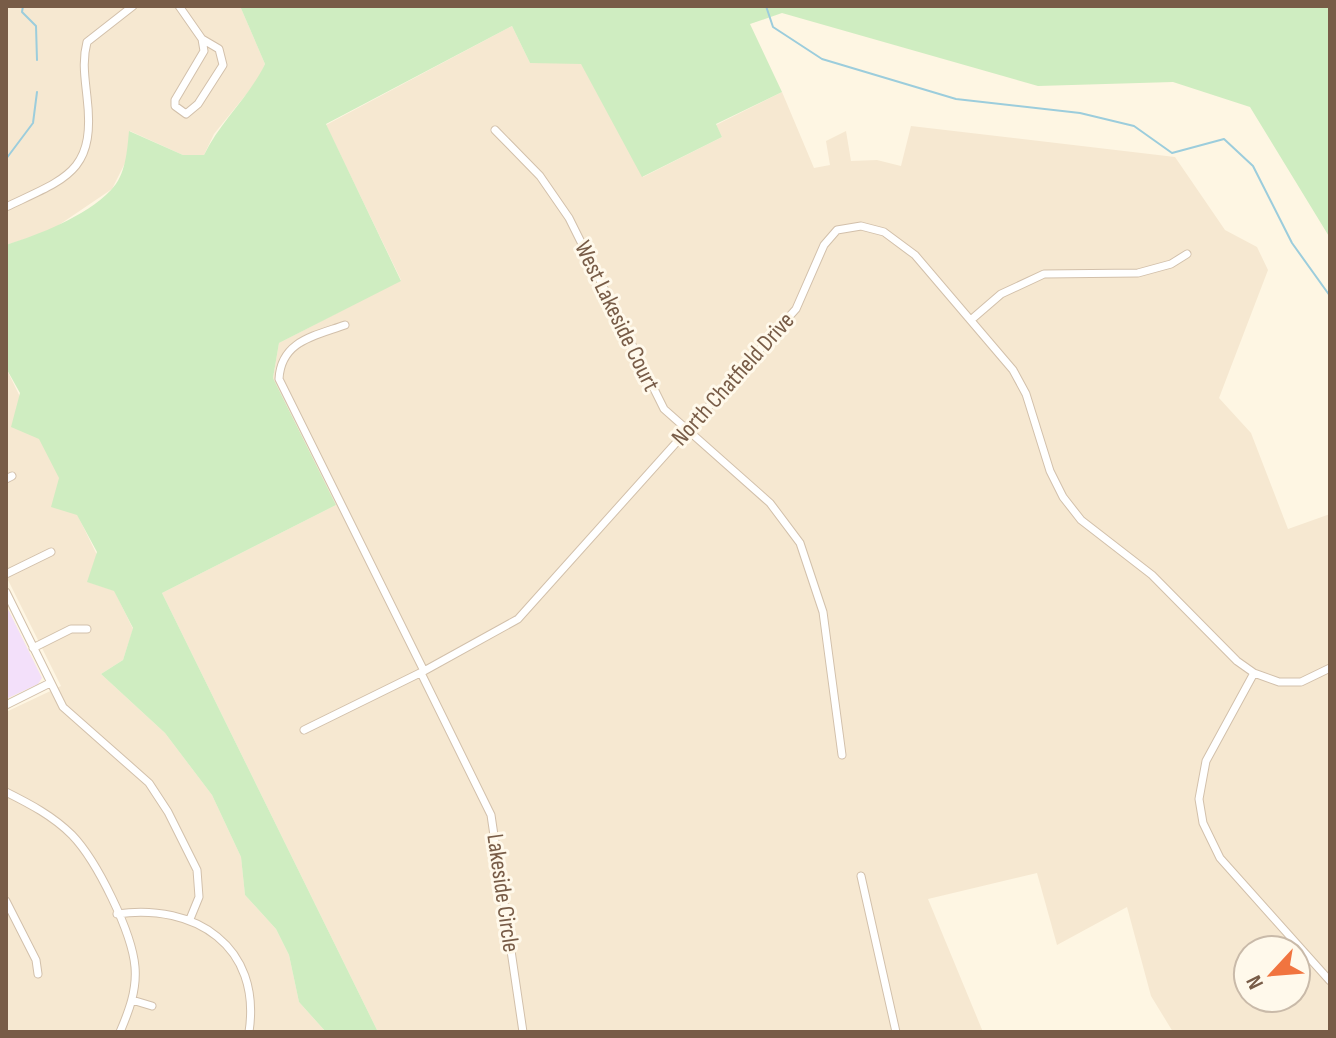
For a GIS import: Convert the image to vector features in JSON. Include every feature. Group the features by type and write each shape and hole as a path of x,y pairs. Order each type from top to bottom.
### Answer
{"street":[{"path":"6,207 61,179 75,168 86,152 91,131 84,71 87,42 133,6"},
{"path":"179,6 202,39 219,49 223,65 198,104 186,114 175,106 175,100 204,51 202,39"},
{"name":"West Lakeside Court","path":"495,130 540,176 569,218 653,393 664,409 770,503 800,543 823,612 842,755"},
{"name":"North Chatfield Drive","path":"304,730 423,672 518,619 796,309 824,245 837,230 861,226 884,232 915,255 1013,370 1026,394 1050,471 1063,497 1081,520 1152,575 1237,661 1254,673 1279,682 1301,682 1330,668"},
{"path":"972,319 1001,294 1044,274 1138,273 1171,264 1187,254"},
{"name":"Lakeside Circle","path":"345,325 292,346 283,355 279,379 491,815 523,1032"},
{"path":"6,574 51,552"},
{"path":"6,592 50,683 72,718 127,761 149,783 168,812 197,870 199,897 190,919"},
{"path":"33,648 71,629 87,629"},
{"path":"1254,673 1206,761 1199,799 1203,823 1220,858 1330,981"},
{"path":"6,705 50,683"},
{"path":"6,792 42,809 72,835 91,859 117,914 135,966 132,1000 120,1032"},
{"path":"861,876 896,1032"},
{"path":"6,901 36,960 38,974"},
{"path":"117,914 161,911 190,919 218,937 241,966 248,995 251,1031"},
{"path":"132,1000 152,1006"}],"shaded area":[{"path":"6,6 240,6 265,64 257,81 214,134 204,155 183,155 130,131 126,161 112,189 50,231 6,245"},
{"path":"512,26 530,63 581,63 643,177 722,137 716,125 782,92 814,168 830,165 826,141 846,131 851,161 877,160 901,166 911,126 1175,157 1225,230 1257,247 1268,270 1219,398 1251,433 1288,529 1330,514 1330,1032 1173,1032 1151,996 1127,907 1057,945 1037,873 928,899 983,1032 378,1032 162,593 336,505 273,378 279,343 401,280 326,125"},
{"path":"6,368 133,629 123,660 101,674 165,733 212,795 241,857 245,895 276,929 289,955 299,1002 326,1032 6,1032 6,712 61,686 6,576"},
{"path":"6,605 42,678 38,684 6,699"}],"green space":[{"path":"240,6 1330,6 1330,238 1250,107 1173,82 1038,86 782,13 750,24 782,92 716,124 722,137 642,177 581,64 530,63 512,26 326,124 401,281 279,343 273,378 336,505 162,593 378,1032 326,1032 299,1002 289,955 276,929 245,895 241,857 212,795 165,733 101,674 123,660 133,628 114,591 87,582 97,552 77,515 51,507 59,478 39,439 11,427 20,393 6,368 6,245 75,216 111,190 123,170 129,131 183,155 204,155 265,64"}],"waterway":[{"path":"23,6 22,12 36,26 37,60"},
{"path":"766,6 773,27 822,59 956,99 1080,113 1134,126 1172,153 1224,139 1253,166 1292,243 1330,296"},
{"path":"6,159 33,123 37,92"}]}
